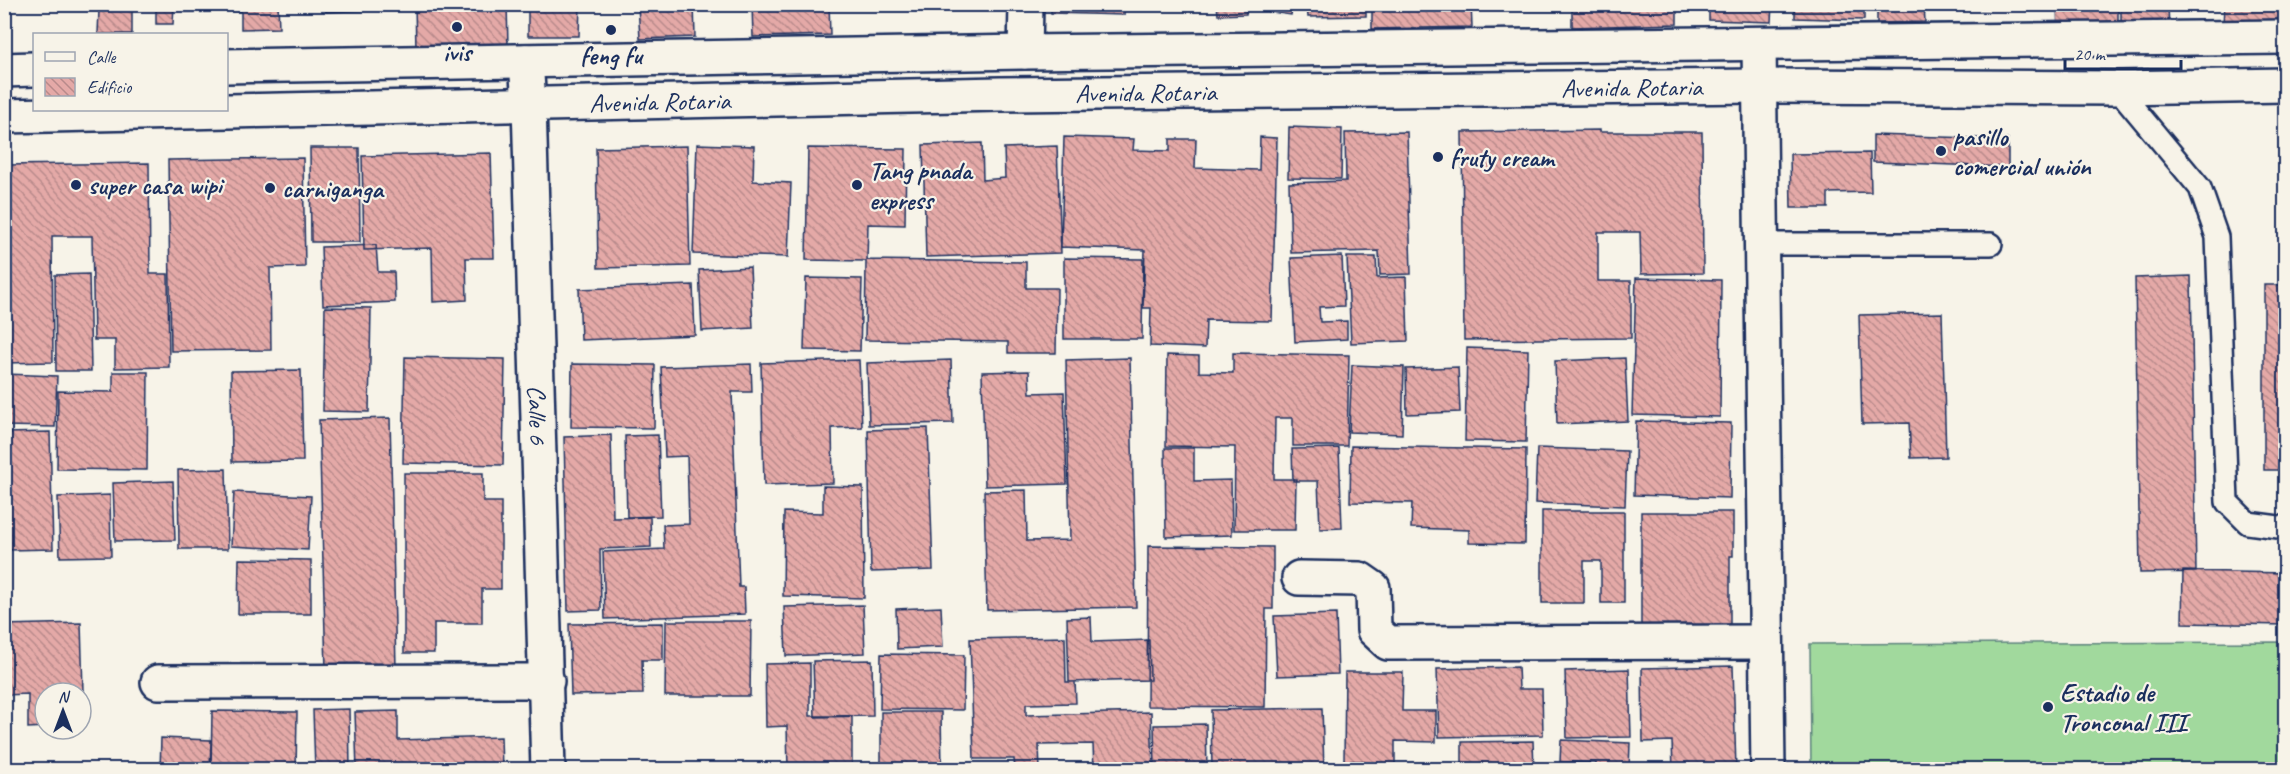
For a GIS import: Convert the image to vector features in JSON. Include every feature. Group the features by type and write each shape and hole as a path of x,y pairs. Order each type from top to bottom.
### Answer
{"street":[{"path":"1025,52 1026,4"},
{"name":"Avenida Rotaria","path":"228,66 1025,52 2286,37"},
{"path":"1759,44 1768,770"},
{"name":"Calle 6","path":"526,60 548,770"},
{"path":"4,70 33,69"},
{"name":"Avenida Rotaria","path":"228,111 1000,94 1760,86 2117,88 2286,85"},
{"name":"Avenida Rotaria","path":"4,116 223,111"},
{"path":"1299,578 1360,579 1373,588 1374,630 1388,643 1766,642"},
{"path":"158,682 547,681"}],"lane":[{"path":"2117,88 2199,188 2217,237 2227,502 2248,523 2286,528"},
{"path":"1762,244 1991,244"}],"green space":[{"name":"Estadio de Tronconal III","path":"2285,642 2285,769 1811,769 1810,644"}],"building":[{"path":"12,4 61,4 61,7 12,6"},
{"path":"67,4 132,4 132,33 98,33 99,10 67,10"},
{"path":"156,4 174,4 173,24 156,24"},
{"path":"185,4 278,4 279,28 241,29 241,11 185,12"},
{"path":"325,4 375,4 375,10 326,12"},
{"path":"415,4 507,4 508,47 416,49"},
{"path":"528,4 580,4 579,36 528,36"},
{"path":"638,4 694,4 695,37 640,39"},
{"path":"719,4 744,4 744,10 719,10"},
{"path":"752,4 829,4 830,35 753,37"},
{"path":"1051,4 1125,4 1124,15 1051,13"},
{"path":"1217,4 1246,4 1246,14 1218,15"},
{"path":"1246,4 1293,4 1291,15 1245,8"},
{"path":"1307,4 1366,4 1366,16 1308,17"},
{"path":"1372,4 1471,4 1472,27 1372,29"},
{"path":"1493,4 1554,4 1554,10 1493,10"},
{"path":"1572,4 1677,4 1677,24 1572,27"},
{"path":"1709,4 1772,4 1771,22 1709,20"},
{"path":"1795,4 1864,4 1864,20 1795,18"},
{"path":"1877,4 1924,4 1925,22 1877,23"},
{"path":"1940,4 2002,4 2002,9 1940,10"},
{"path":"2057,4 2118,4 2118,36 2058,37"},
{"path":"2121,4 2168,4 2169,31 2121,31"},
{"path":"2224,4 2286,4 2286,30 2223,28"},
{"path":"1289,127 1342,129 1341,179 1288,178"},
{"path":"1600,130 1600,132 1702,132 1703,273 1641,274 1640,232 1598,232 1598,281 1631,281 1631,338 1464,340 1462,132"},
{"path":"1407,132 1411,274 1380,275 1379,251 1291,253 1289,183 1346,181 1345,133"},
{"name":"pasillo comercial unión","path":"1873,135 2008,139 2008,167 1873,162"},
{"path":"1064,137 1134,139 1133,150 1170,151 1170,139 1196,139 1195,168 1259,170 1260,137 1277,138 1272,321 1206,320 1205,348 1150,346 1151,308 1143,308 1145,250 1061,247"},
{"path":"982,143 983,180 1005,178 1004,148 1057,146 1061,253 926,257 923,145"},
{"path":"697,144 754,146 753,181 791,183 788,257 693,254"},
{"path":"687,146 690,266 598,268 596,148"},
{"path":"310,148 359,148 360,242 311,242"},
{"path":"808,148 906,149 905,225 868,224 867,260 1026,262 1026,288 1057,288 1056,353 1008,353 1008,342 865,340 866,261 806,260"},
{"path":"491,153 494,258 466,258 467,300 433,302 432,248 364,250 362,156"},
{"path":"1870,153 1871,192 1828,193 1828,208 1791,208 1790,154"},
{"path":"303,158 305,267 270,268 271,350 171,351 168,160"},
{"path":"149,163 150,274 168,274 169,367 115,368 115,340 94,340 92,236 52,236 53,362 4,363 4,165"},
{"path":"376,245 378,272 394,272 395,302 323,305 321,247"},
{"path":"1342,256 1344,306 1319,307 1320,322 1347,321 1347,339 1295,342 1291,258"},
{"path":"1347,257 1376,257 1377,278 1406,277 1408,341 1351,343"},
{"path":"1064,258 1143,259 1142,339 1064,339"},
{"path":"750,267 753,328 702,331 699,270"},
{"path":"89,274 91,371 56,371 55,275"},
{"path":"2191,276 2196,572 2140,573 2135,278"},
{"path":"806,278 862,279 860,351 804,350"},
{"path":"1636,278 1721,280 1720,417 1632,415"},
{"path":"693,285 695,335 581,340 579,289"},
{"path":"2264,285 2286,285 2286,470 2264,470"},
{"path":"325,307 371,308 369,412 323,411"},
{"path":"1942,313 1946,457 1911,458 1909,423 1862,424 1859,315"},
{"path":"1467,348 1528,350 1526,442 1465,441"},
{"path":"1233,353 1349,355 1347,446 1293,446 1293,418 1275,418 1274,479 1296,479 1295,530 1234,530 1235,447 1166,446 1167,355 1199,356 1199,372 1233,373"},
{"path":"405,357 505,359 503,465 403,463"},
{"path":"1130,358 1136,607 987,610 984,491 1026,490 1027,541 1070,540 1066,360"},
{"path":"1625,358 1628,421 1557,424 1555,361"},
{"path":"859,360 862,427 832,428 833,483 764,485 761,363"},
{"path":"951,360 953,423 869,425 867,363"},
{"path":"572,364 655,365 654,428 571,427"},
{"path":"751,364 752,392 732,392 739,587 744,587 745,614 605,619 603,552 664,549 663,525 689,524 687,456 665,457 661,367"},
{"path":"1352,365 1404,367 1402,434 1349,432"},
{"path":"1458,367 1460,412 1407,414 1406,369"},
{"path":"301,370 303,461 232,462 231,371"},
{"path":"1029,371 1030,393 1064,392 1067,484 985,486 982,372"},
{"path":"113,372 148,372 147,470 57,469 58,391 113,392"},
{"path":"5,374 57,376 55,427 4,426"},
{"path":"390,418 396,668 326,670 319,420"},
{"path":"1636,421 1731,423 1730,498 1634,495"},
{"path":"928,428 933,570 871,572 868,430"},
{"path":"50,432 53,549 9,550 6,433"},
{"path":"611,435 613,518 650,517 651,547 600,549 601,610 568,611 564,437"},
{"path":"658,435 661,516 627,517 625,436"},
{"path":"1351,446 1526,449 1525,544 1469,543 1469,530 1411,528 1412,503 1350,502"},
{"path":"1165,448 1194,448 1194,481 1231,480 1232,535 1166,537"},
{"path":"1339,448 1342,528 1320,529 1318,481 1293,481 1292,449"},
{"path":"1537,448 1627,451 1625,506 1535,503"},
{"path":"226,469 228,549 179,549 178,470"},
{"path":"404,473 483,473 483,502 501,502 501,589 482,589 482,623 434,623 434,653 404,653"},
{"path":"173,481 175,540 115,541 113,483"},
{"path":"823,486 863,487 864,598 783,596 784,512 823,513"},
{"path":"234,492 311,496 308,550 231,546"},
{"path":"110,495 111,556 60,557 58,497"},
{"path":"1542,511 1624,511 1624,603 1601,603 1601,561 1584,561 1584,603 1542,603"},
{"path":"1641,512 1733,512 1733,556 1730,556 1730,629 1641,629"},
{"path":"1148,546 1273,547 1273,609 1266,609 1265,707 1147,706"},
{"path":"239,559 311,560 311,614 238,614"},
{"path":"2183,571 2286,573 2286,625 2182,623"},
{"path":"863,605 865,653 786,656 784,607"},
{"path":"941,607 943,647 897,649 896,609"},
{"path":"1336,614 1338,674 1277,676 1274,616"},
{"path":"1091,617 1092,642 1149,640 1150,680 1069,682 1067,618"},
{"path":"666,621 751,621 750,696 665,696"},
{"path":"81,623 83,681 33,681 33,728 28,728 28,694 4,695 4,625"},
{"path":"663,623 663,660 642,660 643,694 571,695 569,624"},
{"path":"1065,637 1066,682 1075,682 1076,703 1026,704 1026,715 1151,712 1153,770 1094,770 1093,744 1039,745 1040,770 1015,770 1014,759 974,759 970,639"},
{"path":"881,654 964,655 963,710 880,709"},
{"path":"872,660 873,716 815,717 813,661"},
{"path":"810,663 810,716 852,716 852,770 788,770 787,726 766,727 765,664"},
{"path":"1733,666 1736,770 1673,770 1672,741 1643,742 1642,668"},
{"path":"1518,667 1519,689 1542,689 1543,735 1439,737 1437,669"},
{"path":"1629,669 1631,737 1567,738 1565,671"},
{"path":"1345,672 1403,672 1402,711 1436,711 1436,742 1395,741 1395,770 1363,770 1363,761 1344,761"},
{"path":"1322,708 1324,770 1212,770 1211,710"},
{"path":"349,709 350,770 315,770 313,710"},
{"path":"212,711 297,712 296,770 211,770"},
{"path":"398,711 398,740 501,737 502,770 357,770 355,712"},
{"path":"881,712 941,712 942,770 881,770"},
{"path":"1206,724 1207,770 1155,770 1154,725"},
{"path":"161,738 211,740 210,770 160,770"},
{"path":"1561,740 1630,743 1629,770 1596,770 1596,763 1560,762"},
{"path":"1533,741 1534,770 1462,770 1462,742"}],"place":[{"name":"ivis","path":"457,27"},
{"name":"feng fu","path":"611,30"},
{"name":"pasillo comercial unión","path":"1941,151"},
{"name":"fruty cream","path":"1438,157"},
{"name":"super casa wipi","path":"76,185"},
{"name":"Tang pnada express","path":"857,185"},
{"name":"carniganga","path":"270,188"},
{"name":"Estadio de Tronconal III","path":"2048,707"}]}
